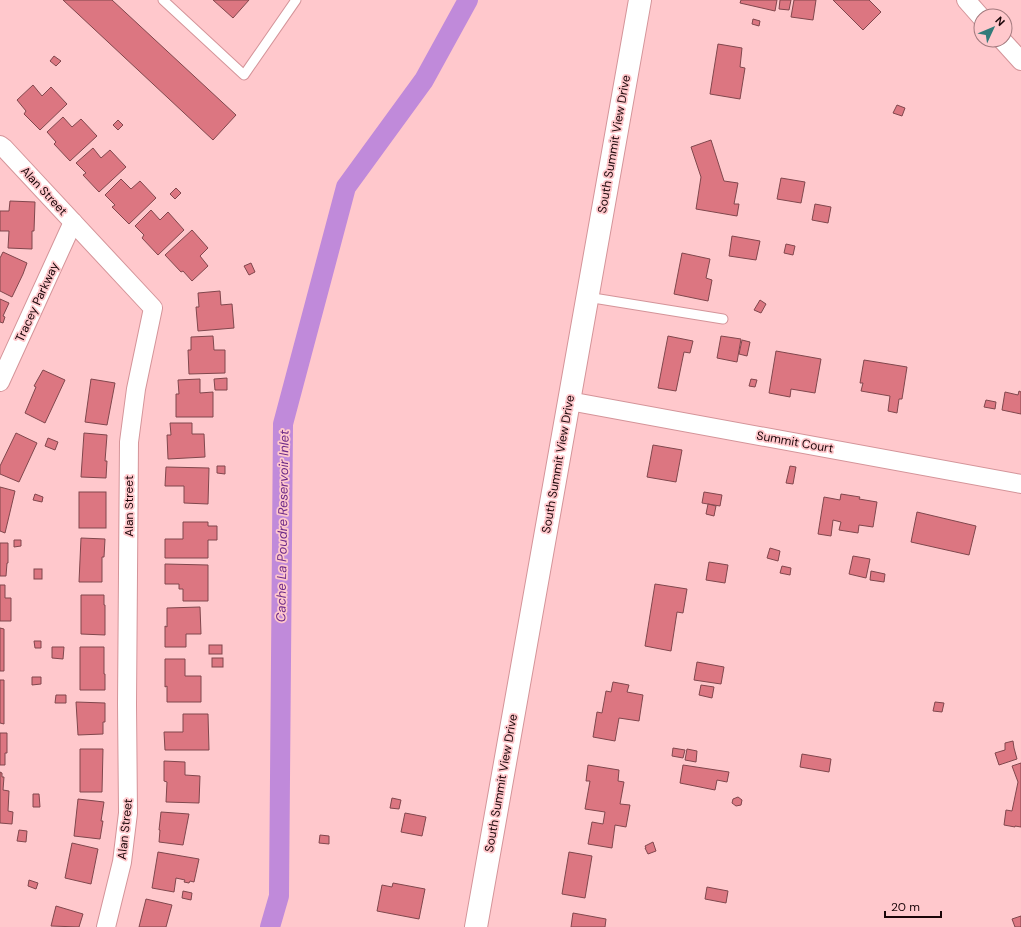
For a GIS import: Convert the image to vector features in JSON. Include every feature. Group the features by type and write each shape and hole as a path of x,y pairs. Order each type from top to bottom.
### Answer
{"street":[{"name":"South Summit View Drive","path":"476,927 640,0"},
{"path":"966,0 973,8"},
{"path":"1009,48 1021,61"},
{"name":"Alan Street","path":"0,145 153,308 136,389 129,442 127,704 128,813 122,862 106,927"},
{"name":"Tracey Parkway","path":"0,382 73,222"},
{"name":"Summit Court","path":"569,401 1021,484"}],"lane":[{"path":"163,0 244,75 296,0"},
{"path":"587,297 723,319"}],"building":[{"path":"63,0 112,0 236,115 213,140"},
{"path":"213,0 249,0 233,18"},
{"path":"741,0 777,0 775,11 740,3"},
{"path":"780,0 791,0 789,10 779,9"},
{"path":"794,0 816,0 813,20 791,17"},
{"path":"833,0 869,0 881,12 863,30"},
{"path":"753,19 760,21 759,26 752,24"},
{"path":"718,44 742,48 740,67 745,68 740,99 710,94"},
{"path":"54,56 61,61 56,66 50,61"},
{"path":"33,85 42,96 51,87 67,104 40,130 24,114 26,111 17,100"},
{"path":"897,105 905,108 902,116 893,113"},
{"path":"63,117 72,127 81,119 97,136 70,161 54,144 56,142 47,132"},
{"path":"118,120 123,125 118,130 113,125"},
{"path":"711,140 724,181 738,183 734,204 739,204 737,216 696,209 701,177 691,147"},
{"path":"93,148 101,158 110,150 126,167 99,192 83,175 86,173 76,163"},
{"path":"781,178 805,182 801,203 777,199"},
{"path":"121,179 131,189 140,181 156,198 129,224 112,207 115,205 105,195"},
{"path":"176,188 181,193 175,199 170,194"},
{"path":"10,201 35,202 32,249 8,248 9,231 0,231 0,211 9,211"},
{"path":"815,204 831,207 828,223 812,220"},
{"path":"151,210 160,220 168,212 184,230 158,255 142,238 144,235 135,226"},
{"path":"192,230 208,248 200,256 208,266 192,281 165,255"},
{"path":"732,236 760,241 756,260 729,256"},
{"path":"786,244 795,246 793,255 784,253"},
{"path":"3,252 27,263 12,297 0,291 0,258"},
{"path":"682,253 710,259 706,278 712,280 708,301 674,294"},
{"path":"251,263 255,272 249,275 244,266"},
{"path":"220,291 221,305 232,304 234,328 198,331 196,307 199,307 198,293"},
{"path":"0,299 9,303 3,316 5,317 3,323 0,322"},
{"path":"760,300 766,304 761,313 754,310"},
{"path":"213,336 214,350 225,350 225,373 189,374 188,350 191,350 191,337"},
{"path":"668,336 693,341 690,353 684,352 676,391 658,388"},
{"path":"721,336 741,339 737,362 717,358"},
{"path":"742,340 750,342 747,356 739,354"},
{"path":"776,351 821,359 815,393 791,389 790,397 769,393"},
{"path":"864,360 907,367 902,399 899,399 897,413 888,411 890,396 861,391 863,383 860,383"},
{"path":"43,370 65,380 45,423 25,413 36,387 34,386"},
{"path":"227,378 227,390 215,390 214,379"},
{"path":"91,379 115,383 107,425 85,422"},
{"path":"200,379 200,393 213,392 213,417 176,417 176,394 179,394 178,380"},
{"path":"751,379 757,380 755,387 749,386"},
{"path":"1019,391 1021,392 1021,414 1002,410 1005,392 1018,395"},
{"path":"986,400 996,402 995,409 984,407"},
{"path":"170,423 192,423 192,434 204,434 205,457 168,459 167,435 171,435"},
{"path":"16,433 37,443 19,482 0,474 0,466"},
{"path":"84,433 107,435 105,461 107,461 106,478 81,477"},
{"path":"48,438 58,442 55,450 45,446"},
{"path":"653,445 682,450 676,482 647,477"},
{"path":"217,466 225,466 225,474 217,473"},
{"path":"790,466 796,467 793,484 786,483"},
{"path":"166,467 209,468 208,504 184,503 184,486 165,486"},
{"path":"0,487 15,491 5,533 0,531"},
{"path":"79,492 106,492 106,528 79,528"},
{"path":"704,492 722,495 720,506 702,503"},
{"path":"35,494 43,497 42,502 33,500"},
{"path":"841,494 877,502 873,527 859,525 858,533 839,530 841,522 833,520 831,536 818,534 824,497 840,500"},
{"path":"708,504 716,506 714,516 706,514"},
{"path":"917,512 976,526 969,555 911,542"},
{"path":"183,522 208,522 208,526 217,526 217,540 208,540 208,558 165,558 165,539 183,539"},
{"path":"81,538 105,539 104,557 102,557 102,582 79,582"},
{"path":"14,540 21,540 21,546 14,547"},
{"path":"0,543 8,543 8,563 6,576 0,576"},
{"path":"770,548 780,551 778,561 767,558"},
{"path":"853,556 870,559 866,578 849,574"},
{"path":"709,562 728,565 725,583 706,580"},
{"path":"165,564 208,565 208,601 183,601 183,589 179,589 179,584 165,584"},
{"path":"782,566 791,568 790,575 780,573"},
{"path":"34,569 42,569 42,579 34,579"},
{"path":"871,571 885,574 884,582 870,580"},
{"path":"655,584 687,589 683,613 677,612 671,651 645,646"},
{"path":"0,585 5,585 5,598 11,598 11,621 0,621"},
{"path":"81,595 104,595 105,635 81,634"},
{"path":"200,607 201,634 186,634 186,647 165,647 167,608"},
{"path":"0,628 4,629 4,671 0,671"},
{"path":"34,641 41,641 41,648 35,648"},
{"path":"209,645 222,645 222,654 209,654"},
{"path":"52,647 64,647 63,659 52,658"},
{"path":"80,647 104,647 105,690 80,690"},
{"path":"212,658 223,658 223,667 212,667"},
{"path":"165,659 185,659 185,676 201,676 201,702 167,702 167,686 165,687"},
{"path":"697,662 724,667 721,684 694,680"},
{"path":"32,677 41,677 41,684 32,685"},
{"path":"0,680 4,680 4,724 0,723"},
{"path":"613,682 629,685 627,692 643,695 639,721 619,718 615,741 593,737 597,712 602,713 606,691 611,692"},
{"path":"701,685 714,687 712,698 699,695"},
{"path":"56,695 66,695 66,703 55,703"},
{"path":"76,702 105,703 105,722 103,722 103,734 78,735"},
{"path":"935,702 944,703 942,712 933,711"},
{"path":"183,714 208,714 209,750 165,750 164,732 183,732"},
{"path":"0,733 7,733 7,753 5,753 5,765 0,765"},
{"path":"1013,741 1017,759 999,765 995,753 1005,750 1005,743"},
{"path":"673,748 685,750 683,758 672,756"},
{"path":"80,749 103,749 102,792 80,792"},
{"path":"687,749 697,751 696,762 685,760"},
{"path":"802,754 831,759 829,772 800,767"},
{"path":"164,761 185,762 185,775 200,776 199,803 166,802 167,782 164,781"},
{"path":"1021,763 1021,827 1004,825 1006,810 1012,811 1018,782 1012,766"},
{"path":"588,765 619,770 618,781 624,782 620,804 630,805 626,827 615,825 612,848 588,844 592,822 603,824 605,812 585,809 590,781 586,781"},
{"path":"683,765 729,772 727,782 717,780 715,790 680,783"},
{"path":"0,772 2,773 2,777 4,777 3,790 9,791 8,811 13,812 12,824 0,823"},
{"path":"33,794 39,794 40,807 33,807"},
{"path":"738,797 742,800 741,805 736,806 732,803 733,799"},
{"path":"392,798 401,800 399,809 390,808"},
{"path":"78,799 104,802 100,839 74,836"},
{"path":"161,812 189,814 183,845 159,842"},
{"path":"405,813 426,817 422,836 401,832"},
{"path":"19,830 27,831 26,842 17,841"},
{"path":"320,835 329,836 329,844 319,843"},
{"path":"653,842 656,851 648,854 645,846"},
{"path":"72,843 98,849 91,884 65,878"},
{"path":"158,852 199,859 194,882 184,882 185,880 176,878 174,892 152,888"},
{"path":"569,852 592,856 585,898 562,894"},
{"path":"29,880 38,883 36,889 28,886"},
{"path":"393,883 425,889 419,919 377,911 382,885 392,887"},
{"path":"707,887 728,891 726,903 705,899"},
{"path":"183,891 192,893 191,900 182,898"},
{"path":"146,899 172,905 166,927 139,927"},
{"path":"56,906 83,914 79,927 51,926"},
{"path":"573,913 606,919 605,927 571,927"},
{"path":"1021,916 1021,927 1015,927 1012,919"}],"waterway":[{"name":"Cache La Poudre Reservoir Inlet","path":"270,927 279,896 283,424 346,187 424,80 468,0"}]}
